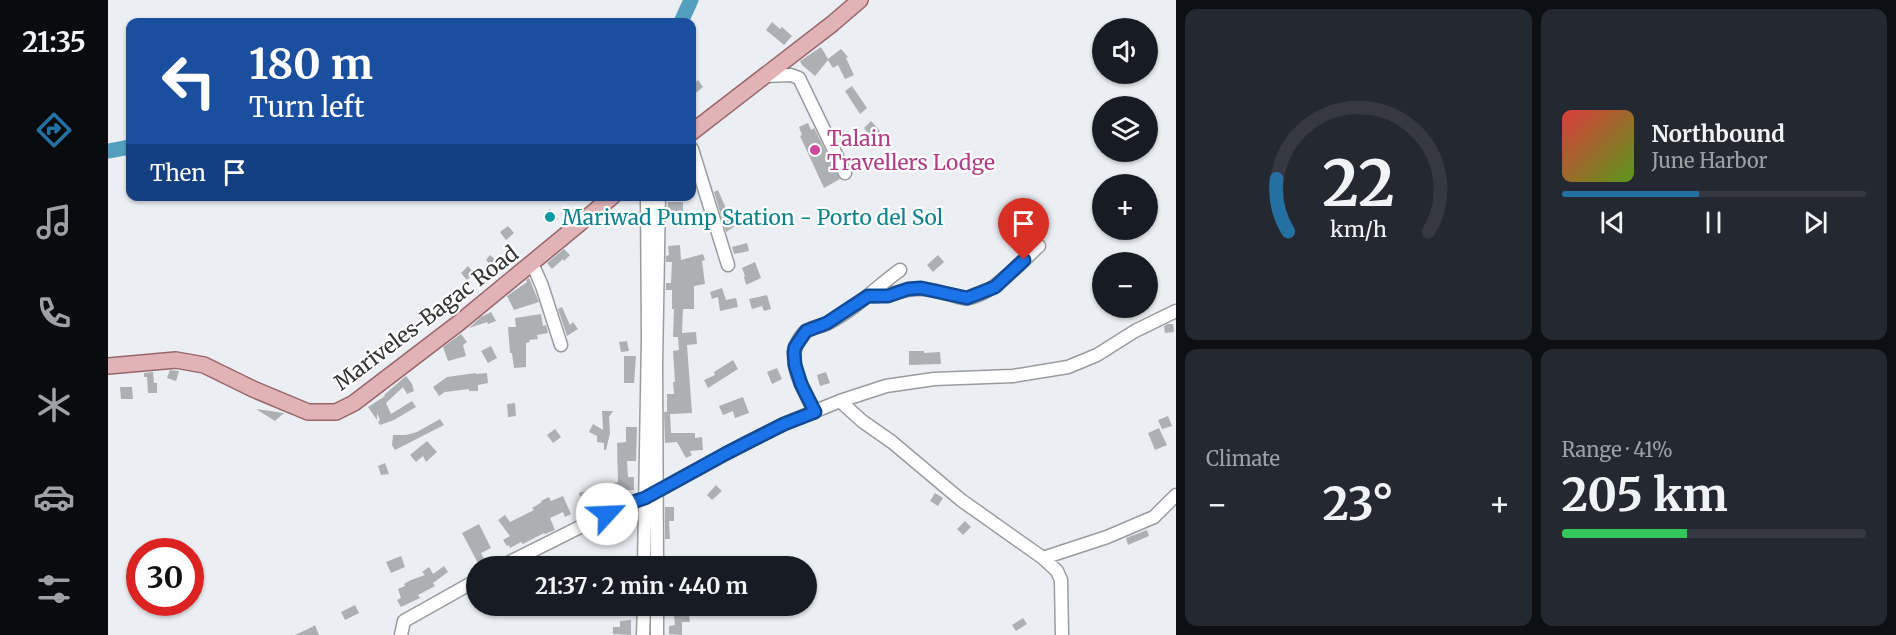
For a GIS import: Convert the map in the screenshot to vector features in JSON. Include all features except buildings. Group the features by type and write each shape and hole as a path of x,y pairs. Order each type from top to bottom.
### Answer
{"main road":[{"path":"696,129 860,0"},
{"name":"Mariveles-Bagac Road","path":"108,366 176,360 204,365 308,412 336,412 354,403 460,322 608,201"}],"street":[{"path":"763,76 791,75 800,78 845,172"},
{"path":"696,162 728,265"},
{"path":"644,556 648,337 646,201"},
{"path":"657,556 659,201"},
{"path":"868,296 888,296 908,289 921,288 967,298 995,287 1039,246"},
{"path":"532,264 542,286 561,345"},
{"path":"815,412 801,384 795,365 795,347 806,331 827,323 868,296 900,270"},
{"path":"522,556 624,505 645,498 784,424 840,401 886,386 934,379 1013,376 1068,367 1096,355 1135,331 1176,311"},
{"path":"840,401 961,500 1043,558 1057,571 1061,580 1062,635"},
{"path":"1043,558 1107,537 1154,518 1176,495"},
{"path":"401,635 404,621 466,586"},
{"path":"644,616 644,635"},
{"path":"657,616 657,635"}],"waterway":[{"path":"683,18 691,0"},
{"path":"108,151 126,148"}],"place":[{"name":"Talain Travellers Lodge","path":"815,150"},
{"name":"Mariwad Pump Station - Porto del Sol","path":"550,217"}],"route":[{"path":"607,514 645,498 784,424 815,412 801,384 795,365 795,347 806,331 844,314 868,296 888,296 908,289 921,288 967,298 995,287 1024,260"}]}
